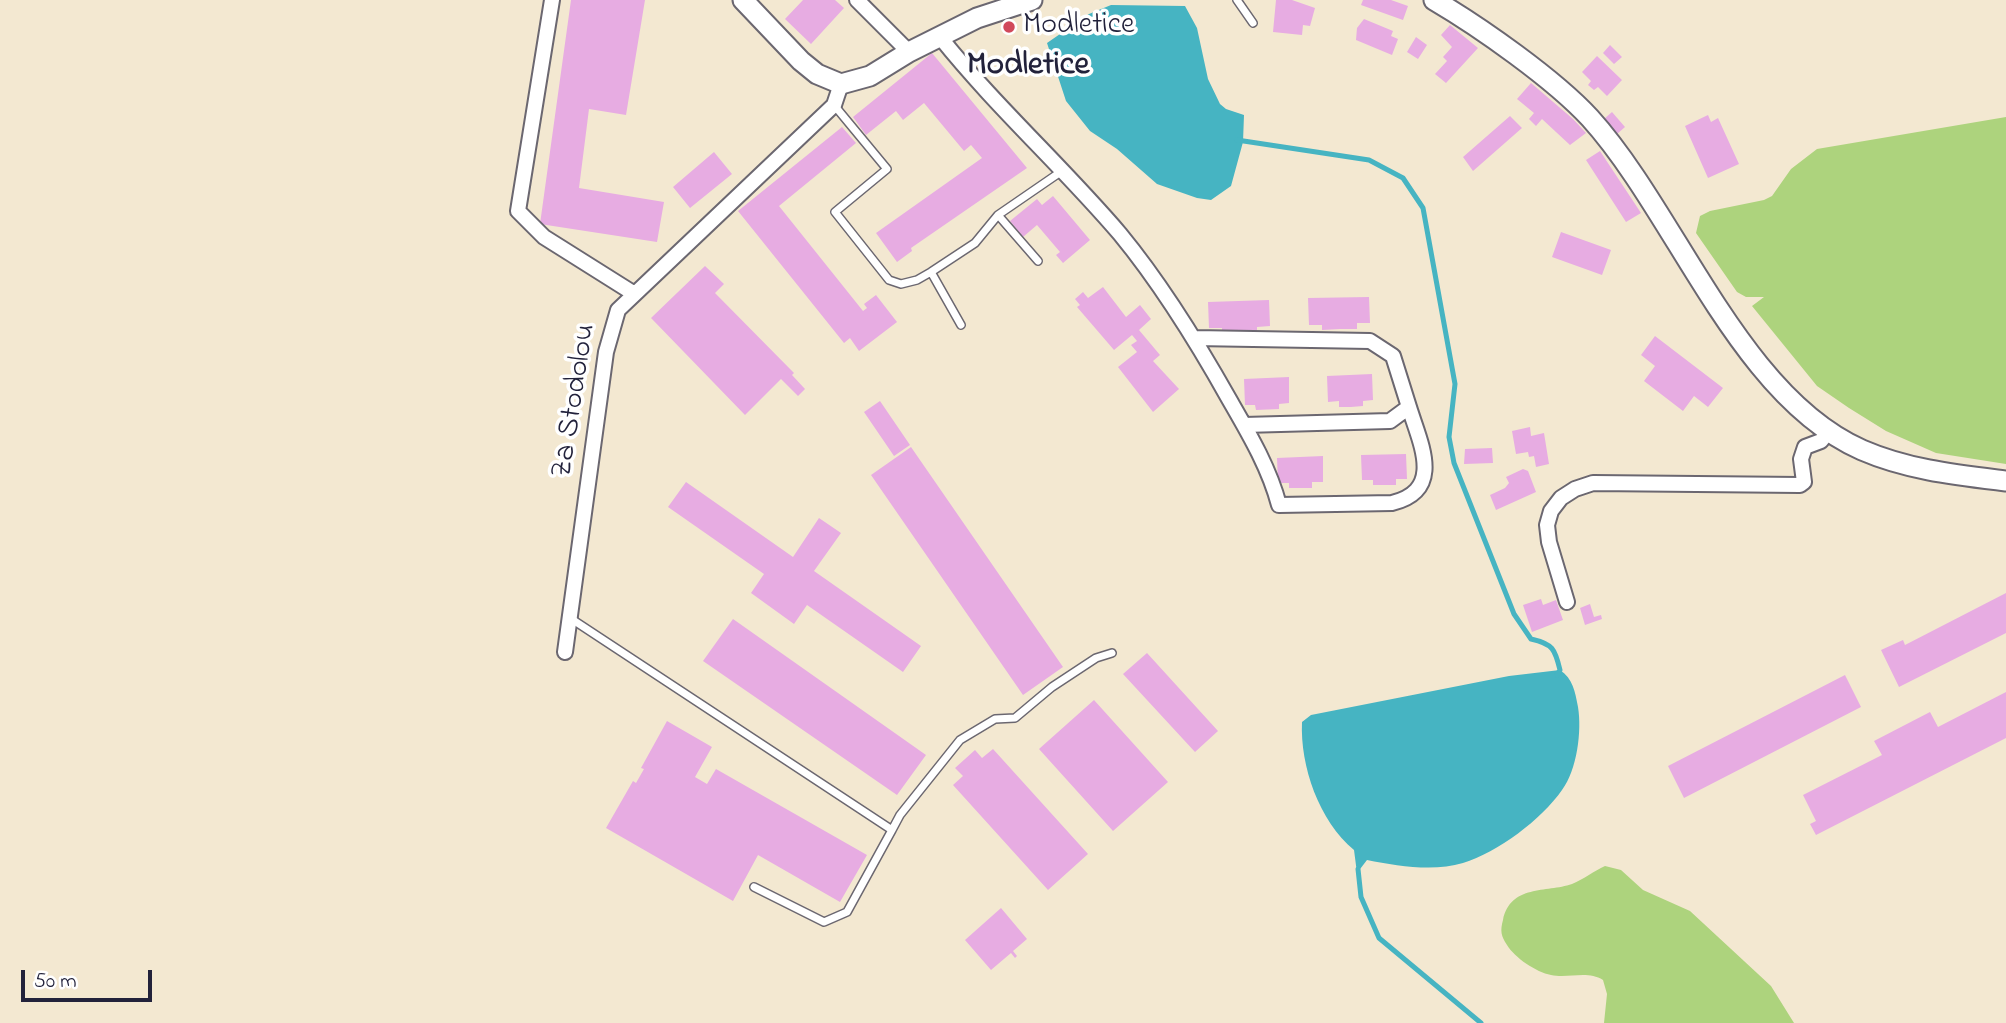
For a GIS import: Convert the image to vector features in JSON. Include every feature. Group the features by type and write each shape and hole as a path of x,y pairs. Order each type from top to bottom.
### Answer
{"street":[{"path":"552,0 518,211 544,237 633,293"},
{"path":"743,0 801,61 817,74 841,83 870,76 909,52 977,18 1032,0"},
{"path":"857,0 909,52"},
{"path":"1434,0 1533,70 1590,118 1767,376 1829,431 1864,451 1901,464 1944,474 2006,481"},
{"path":"940,37 979,86 1063,170 1122,236 1195,338 1244,425 1274,486 1279,505 1392,503 1408,499 1420,489 1425,476 1424,458 1393,356 1370,341 1195,338"},
{"name":"Za Stodolou","path":"565,652 606,352 618,310 834,104 841,83"},
{"path":"1244,425 1390,421 1409,407"},
{"path":"1567,602 1549,542 1547,525 1551,511 1561,498 1593,483 1800,485 1804,482 1801,459 1805,447 1821,441 1829,431"}],"lane":[{"path":"1237,0 1253,23"},
{"path":"834,104 887,169 835,212 890,280 901,284 917,281 975,243 998,215 1063,170"},
{"path":"998,215 1038,261"},
{"path":"932,272 961,325"},
{"path":"570,618 892,830"},
{"path":"754,887 824,922 847,912 900,815 960,740 995,719 1015,718 1052,687 1096,658 1112,653"}],"green space":[{"path":"2006,117 2006,464 1936,453 1886,431 1817,386 1752,306 1764,297 1746,297 1737,292 1696,233 1700,216 1710,211 1772,196 1791,169 1817,149"},
{"path":"1605,866 1621,870 1643,890 1690,911 1771,986 1794,1023 1604,1023 1607,994 1603,980 1584,975 1557,976 1545,973 1515,955 1503,939 1502,933 1507,908 1514,900 1531,892 1572,884"}],"water":[{"path":"1111,5 1185,6 1197,28 1208,79 1220,104 1244,115 1243,142 1231,186 1211,200 1157,184 1117,149 1090,131 1066,101 1047,43 1089,14"},
{"path":"1560,670 1571,681 1574,691 1578,707 1579,739 1567,782 1543,813 1504,843 1463,863 1428,868 1367,860 1357,873 1354,850 1331,824 1314,792 1304,756 1302,722 1311,715 1509,676"}],"building":[{"path":"571,0 645,0 626,115 589,109 579,188 664,202 657,242 540,224"},
{"path":"803,0 835,0 844,8 811,44 785,19"},
{"path":"1276,0 1292,0 1315,8 1310,26 1303,25 1302,35 1273,32"},
{"path":"1363,0 1391,0 1408,6 1403,20 1361,5"},
{"path":"1364,19 1393,31 1391,36 1398,39 1392,55 1356,40 1357,28"},
{"path":"1450,25 1478,48 1446,83 1435,74 1447,61 1443,57 1452,47 1441,35"},
{"path":"1416,37 1427,45 1418,59 1407,52"},
{"path":"1610,45 1622,57 1614,64 1603,53"},
{"path":"932,53 1027,168 911,248 912,251 897,262 876,233 982,158 971,145 964,151 924,103 903,120 896,111 866,135 853,117"},
{"path":"1597,56 1622,80 1607,96 1598,87 1594,90 1588,85 1591,81 1582,72"},
{"path":"1531,83 1586,133 1570,145 1542,119 1536,126 1529,119 1534,113 1517,99"},
{"path":"1612,112 1625,127 1617,134 1604,119"},
{"path":"1708,115 1711,122 1718,118 1739,164 1708,178 1685,126"},
{"path":"1510,116 1522,128 1473,171 1463,157"},
{"path":"842,127 856,143 779,206 863,311 867,308 864,304 876,295 897,322 859,351 850,338 844,343 738,211"},
{"path":"1600,151 1641,213 1626,222 1586,160"},
{"path":"714,152 732,174 690,208 673,187"},
{"path":"1053,196 1090,240 1063,263 1056,255 1060,252 1037,225 1023,237 1010,221 1037,199 1042,205"},
{"path":"1561,232 1611,250 1602,275 1552,257"},
{"path":"705,266 724,284 715,293 794,373 792,375 805,389 798,396 781,379 745,415 651,318"},
{"path":"1103,287 1126,317 1140,305 1151,319 1139,330 1160,355 1153,361 1179,389 1153,412 1118,367 1137,352 1131,345 1137,341 1132,335 1114,350 1077,307 1080,305 1075,299 1083,292 1088,298"},
{"path":"1369,297 1370,323 1357,323 1357,329 1322,330 1322,325 1309,325 1308,298"},
{"path":"1269,300 1270,326 1257,327 1257,332 1222,333 1222,328 1209,328 1208,302"},
{"path":"1655,336 1723,388 1708,407 1694,396 1683,411 1644,381 1655,366 1641,355"},
{"path":"1372,374 1373,400 1363,401 1363,406 1351,407 1339,407 1339,401 1328,402 1327,376"},
{"path":"1289,377 1289,403 1279,404 1279,409 1256,410 1255,405 1245,405 1244,379"},
{"path":"880,401 910,445 894,456 864,412"},
{"path":"1530,427 1531,436 1544,433 1549,464 1536,467 1534,456 1529,457 1528,452 1516,454 1512,431"},
{"path":"911,447 1063,667 1023,695 871,475"},
{"path":"1492,448 1493,463 1464,464 1465,449"},
{"path":"1406,454 1407,479 1396,479 1396,485 1373,485 1373,480 1362,480 1361,455"},
{"path":"1323,456 1323,482 1312,482 1312,488 1289,488 1289,483 1278,483 1277,458"},
{"path":"1523,469 1528,471 1536,492 1496,510 1490,495 1505,488 1509,483 1506,477"},
{"path":"686,482 793,557 819,518 841,533 814,571 921,646 903,672 807,605 794,624 751,593 764,574 668,507"},
{"path":"2006,593 2006,633 1899,687 1881,650 1903,640 1905,645"},
{"path":"1541,599 1543,605 1556,600 1563,620 1532,632 1523,605"},
{"path":"1590,604 1594,617 1601,615 1602,619 1585,625 1580,608"},
{"path":"733,619 926,755 897,795 703,661"},
{"path":"1147,653 1218,731 1195,752 1123,674"},
{"path":"1845,675 1861,707 1684,798 1668,766"},
{"path":"2006,692 2006,738 1816,835 1810,824 1816,821 1803,795 1882,755 1874,741 1930,712 1938,727"},
{"path":"1094,700 1168,782 1113,831 1039,749"},
{"path":"667,721 712,747 695,777 707,784 716,769 867,855 840,902 758,855 733,901 606,828 633,781 636,783 644,769 641,768"},
{"path":"993,749 1088,854 1048,890 953,785 963,776 955,768 975,750 982,758"},
{"path":"1001,908 1027,939 1013,951 1017,956 1015,958 1011,953 991,970 965,940"}],"waterway":[{"path":"1237,140 1369,160 1403,178 1423,208 1455,384 1449,437 1454,463 1514,614 1531,639 1552,648 1560,670 1557,675"},
{"path":"1358,869 1361,897 1379,938 1481,1023"}],"place":[{"name":"Modletice","path":"1009,27"}],"district":[{"name":"Modletice","path":"1028,68"}]}
